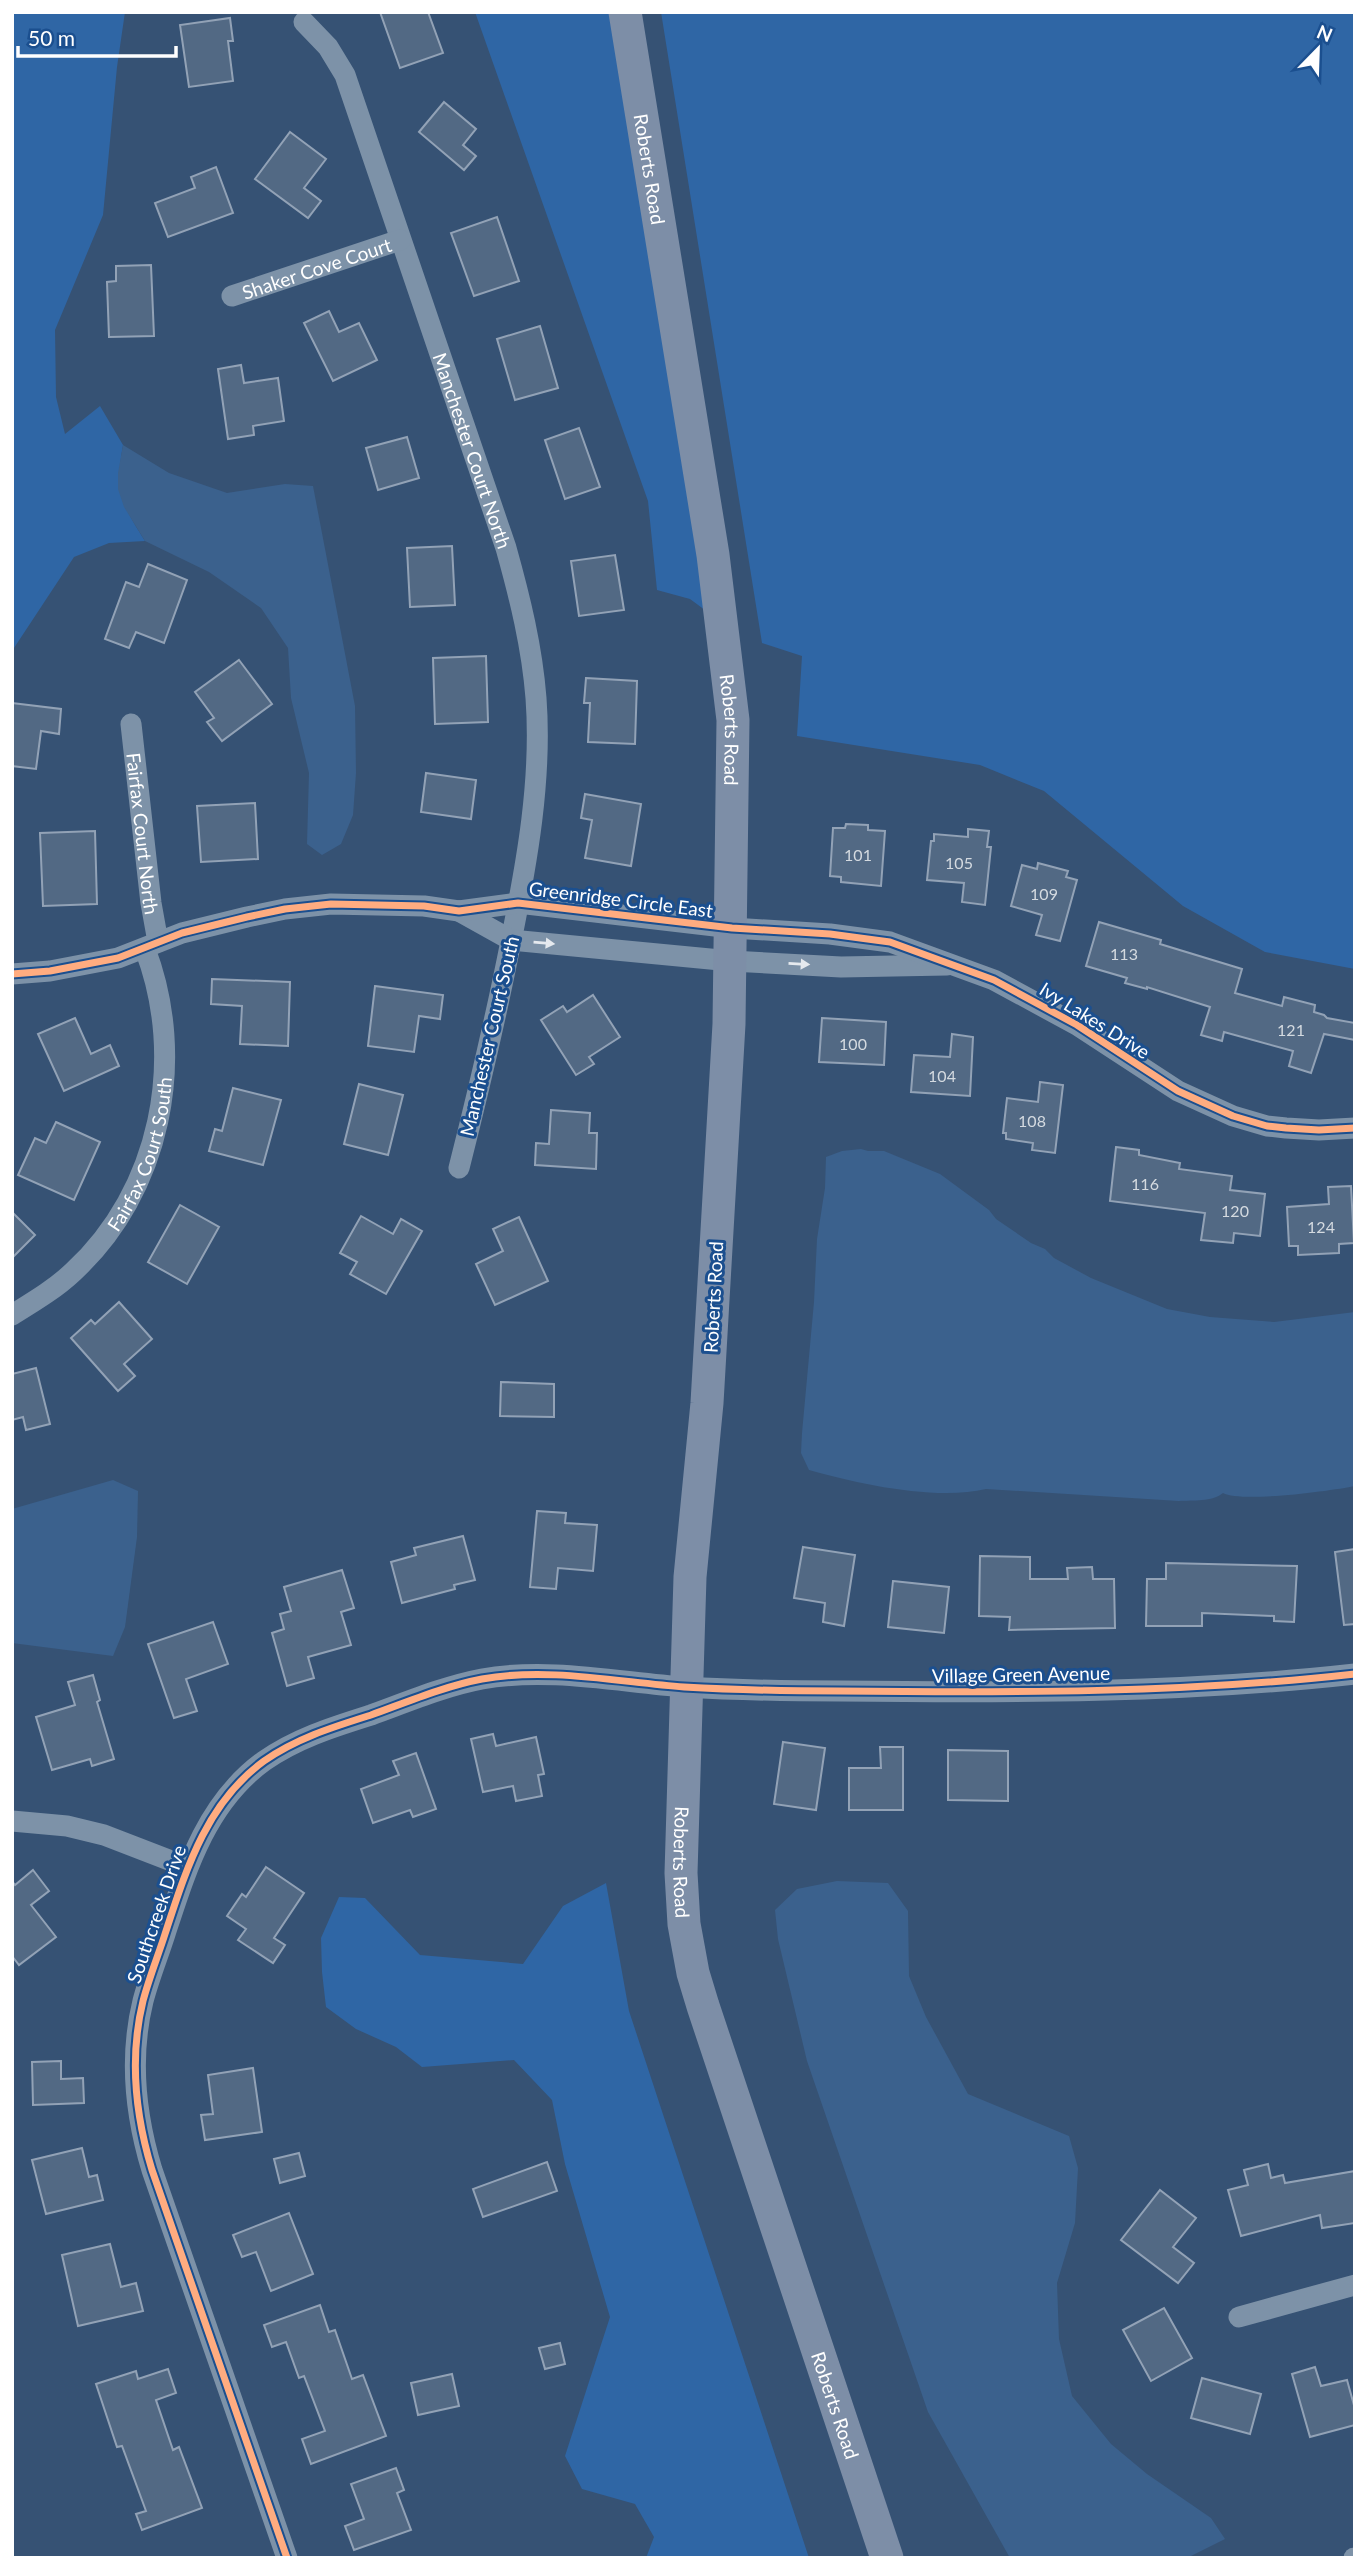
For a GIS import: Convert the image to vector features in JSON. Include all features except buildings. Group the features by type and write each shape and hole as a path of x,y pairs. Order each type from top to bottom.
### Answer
{"main road":[{"name":"Roberts Road","path":"625,12 713,555 733,720 731,961 707,1403 690,1577 681,1873 684,1924 693,1973 887,2558"}],"street":[{"name":"Manchester Court North","path":"304,22 328,47 345,75 506,548 523,608 536,701 536,764 519,903"},
{"name":"Shaker Cove Court","path":"232,296 400,240"},
{"name":"Fairfax Court North","path":"131,724 151,903 152,946"},
{"name":"Greenridge Circle East","path":"12,974 118,958 247,917 331,904 424,906 459,911 519,903 732,928"},
{"name":"Manchester Court South","path":"459,1168 479,1091 519,903"},
{"name":"Greenridge Circle East","path":"459,911 511,940 731,961"},
{"name":"Ivy Lakes Drive","path":"732,928 830,934 890,942 956,965 1039,1002 1178,1091 1214,1108 1267,1126 1319,1130 1355,1128"},
{"name":"Fairfax Court South","path":"12,1315 73,1273 85,1260 127,1202 151,1148 161,1110 166,1072 162,1002 152,946"},
{"name":"Ivy Lakes Drive","path":"731,961 855,967 956,965"},
{"name":"Village Green Avenue","path":"687,1687 919,1692 1279,1682 1355,1674"},
{"name":"Southcreek Drive","path":"286,2558 152,2169 136,2103 136,2045 144,2000 198,1841 216,1812 260,1764 310,1735 481,1679 518,1675 567,1676 687,1687"},
{"path":"12,1821 67,1826 104,1835 187,1867"},
{"path":"1239,2317 1355,2286"}],"shaded area":[{"path":"12,12 125,12 103,215 55,330 56,397 65,434 100,406 123,445 120,474 122,496 145,541 109,543 74,557 12,651"},
{"path":"475,12 614,12 709,613 690,599 657,590 648,501"},
{"path":"661,12 1355,12 1355,969 1265,952 1183,906 1044,791 980,765 797,736 802,656 762,643"},
{"path":"123,445 169,473 227,493 285,484 313,486 355,706 356,773 353,815 341,844 322,855 307,844 309,773 291,698 288,648 261,608 209,572 145,541 124,507 118,489"},
{"path":"842,1151 884,1151 940,1174 989,1210 996,1219 1031,1243 1045,1249 1054,1258 1091,1278 1167,1309 1210,1317 1274,1322 1355,1312 1355,1486 1248,1497 1223,1493 1208,1499 1179,1501 986,1489 945,1493 921,1492 850,1481 809,1470 801,1453 802,1433 826,1157"},
{"path":"113,1480 138,1491 137,1537 125,1627 113,1656 12,1643 12,1509"},
{"path":"837,1881 888,1883 908,1911 909,1976 926,2017 968,2094 1069,2136 1078,2168 1075,2223 1057,2283 1059,2339 1072,2396 1111,2444 1147,2474 1211,2518 1225,2539 1187,2558 1010,2558 928,2412 807,2061 778,1939 775,1910 797,1889"},
{"path":"606,1883 629,2011 809,2558 646,2558 654,2537 635,2504 582,2489 565,2456 610,2317 565,2164 552,2100 514,2060 422,2067 396,2047 356,2029 326,2007 321,1938 339,1897 365,1898 420,1955 523,1964 563,1906"}],"cycle path":[{"path":"12,974 50,971 118,958 182,933 285,909 331,904 424,906 459,911 518,903 732,928 830,934 890,942 994,980 1077,1025 1178,1091 1233,1116 1267,1126 1286,1128 1355,1128"},
{"path":"287,2558 152,2170 141,2128 135,2065 143,2001 190,1862 213,1817 227,1797 264,1761 302,1740 426,1695 482,1679 532,1674 743,1690 969,1692 1227,1685 1355,1674"}]}
